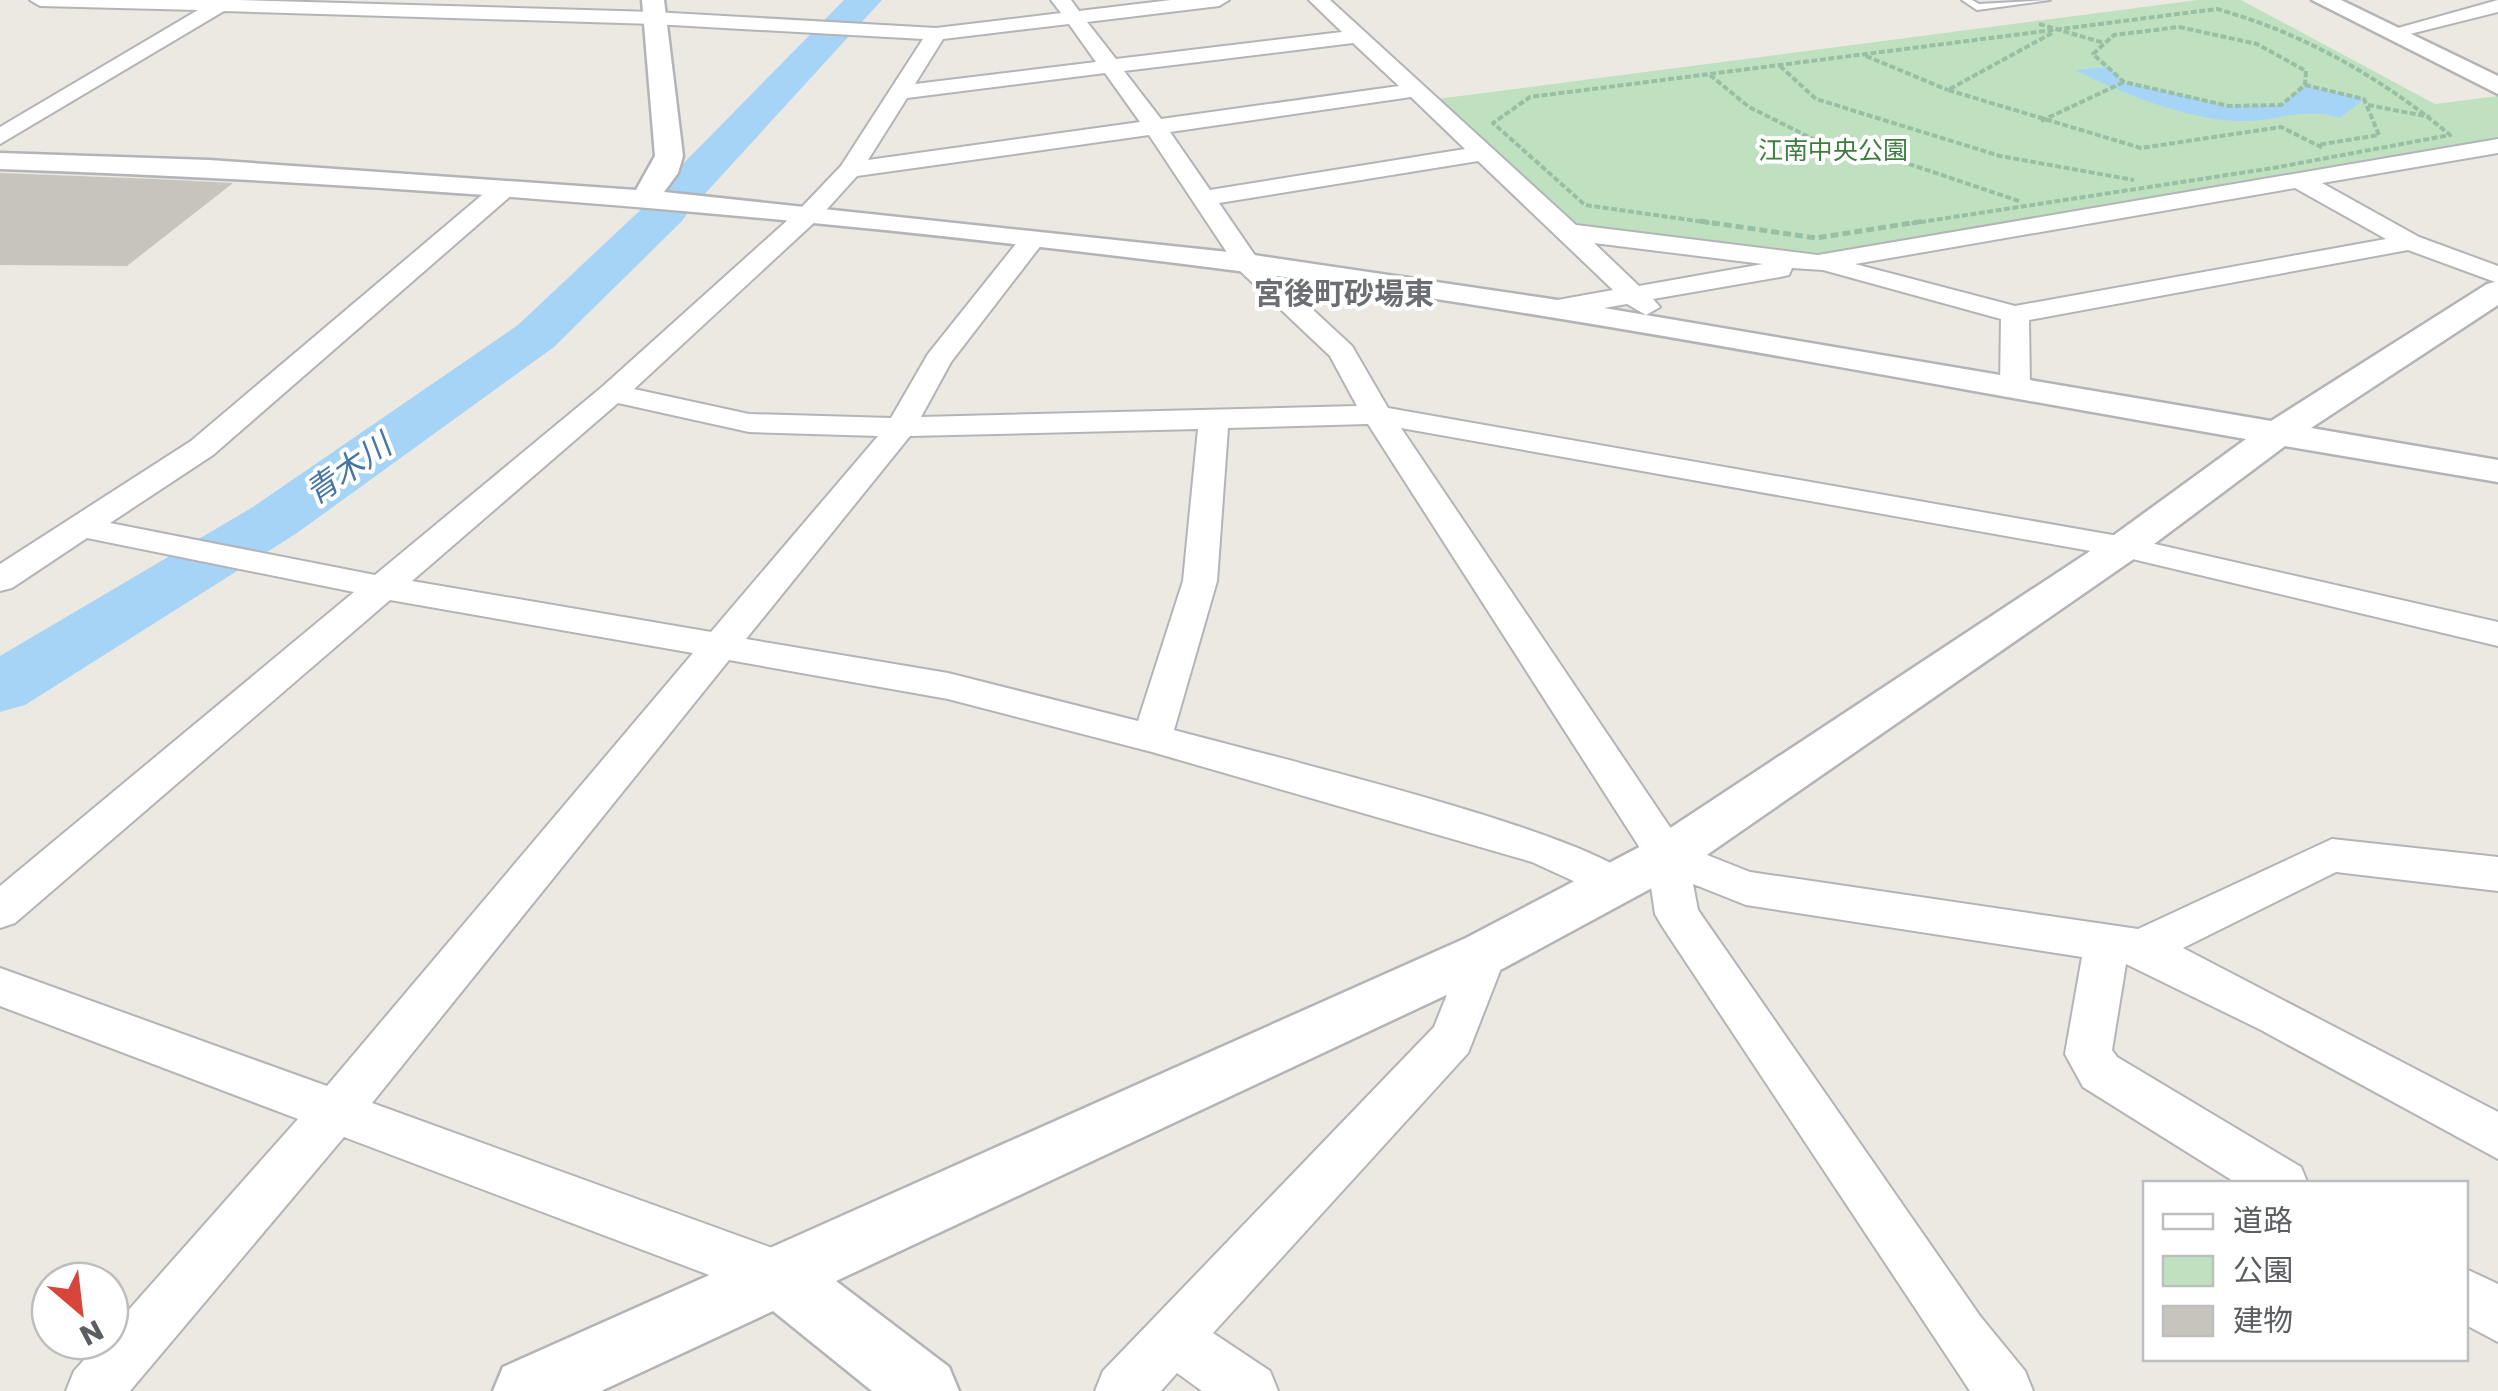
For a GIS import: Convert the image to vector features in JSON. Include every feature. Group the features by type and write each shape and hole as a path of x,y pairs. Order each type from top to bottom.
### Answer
{"street":[{"path":"40,0 654,9 936,34 1067,9 1220,0"},
{"path":"1320,0 1672,331"},
{"path":"2322,0 2498,86"},
{"path":"0,137 225,3"},
{"path":"2390,33 2490,7"},
{"path":"644,199 664,172 669,156 654,9"},
{"path":"1067,9 1155,127 1247,263 1342,352 1376,415 1667,856 1677,914 1961,1335 2005,1391"},
{"path":"0,911 612,393 808,214 850,170 936,34"},
{"path":"899,92 1360,36"},
{"path":"850,170 1418,90"},
{"path":"1551,309 2498,146"},
{"path":"1204,198 1482,153"},
{"path":"0,161 209,168 644,199 1247,263 1551,309 2498,472"},
{"path":"2302,182 2410,242 2498,275"},
{"path":"0,580 202,448 504,189"},
{"path":"1568,232 1818,263 2014,314 2410,242"},
{"path":"94,1391 336,1112 901,427 938,360 1032,240"},
{"path":"527,1391 1485,954 1617,884 1667,856 2124,548 2278,433 2498,291"},
{"path":"2014,314 2015,388"},
{"path":"612,393 749,423 901,427 1376,415 2124,548 2498,634"},
{"path":"1152,738 1200,580 1214,417"},
{"path":"81,527 382,586 948,686 1152,738 1545,850 1617,884"},
{"path":"2278,1181 2100,1072 2088,1054 2124,946 2332,855 2498,874"},
{"path":"1667,856 1746,888 2124,946 2277,1016 2498,1137"},
{"path":"1123,1391 1452,1039 1485,954"},
{"path":"0,986 778,1275 925,1391"},
{"path":"2468,1296 2498,1314"},
{"path":"1173,1338 1250,1391"}],"lane":[{"path":"1966,0 1978,7 2046,0"}],"path":[{"path":"2217,9 2257,18 2418,105 2450,135 2162,185 1816,238 1586,206 1493,124 1530,97 2142,19 2217,9"},
{"path":"2142,19 2168,28 2257,44 2306,71 2305,85 2281,105 2229,106 2124,82 2092,54 2114,35 2168,28"},
{"path":"1948,90 2057,30 2105,43"},
{"path":"1862,55 2041,122 2141,148 2281,127 2339,156"},
{"path":"1780,65 1816,99 2000,156 2162,185"},
{"path":"1709,74 1749,107 1818,142 1912,164 2032,205"},
{"path":"2041,122 2124,82"},
{"path":"2305,85 2364,99 2380,135 2317,145"},
{"path":"2367,105 2431,117"}],"green space":[{"name":"江南中央公園","path":"2198,0 2241,0 2435,104 2498,96 2498,143 1829,254 1584,226 1563,217 1437,99"}],"water":[{"path":"2108,67 2125,82 2229,106 2281,105 2305,85 2364,99 2340,118 2302,114 2252,121 2219,119 2155,104 2075,70"}],"building":[{"path":"0,173 233,183 127,266 0,265"}],"waterway":[{"name":"青木川","path":"686,187 864,0"},
{"name":"青木川","path":"0,688 275,520 536,336 666,211"}],"district":[{"name":"宮後町砂場東","path":"1344,294"}]}
